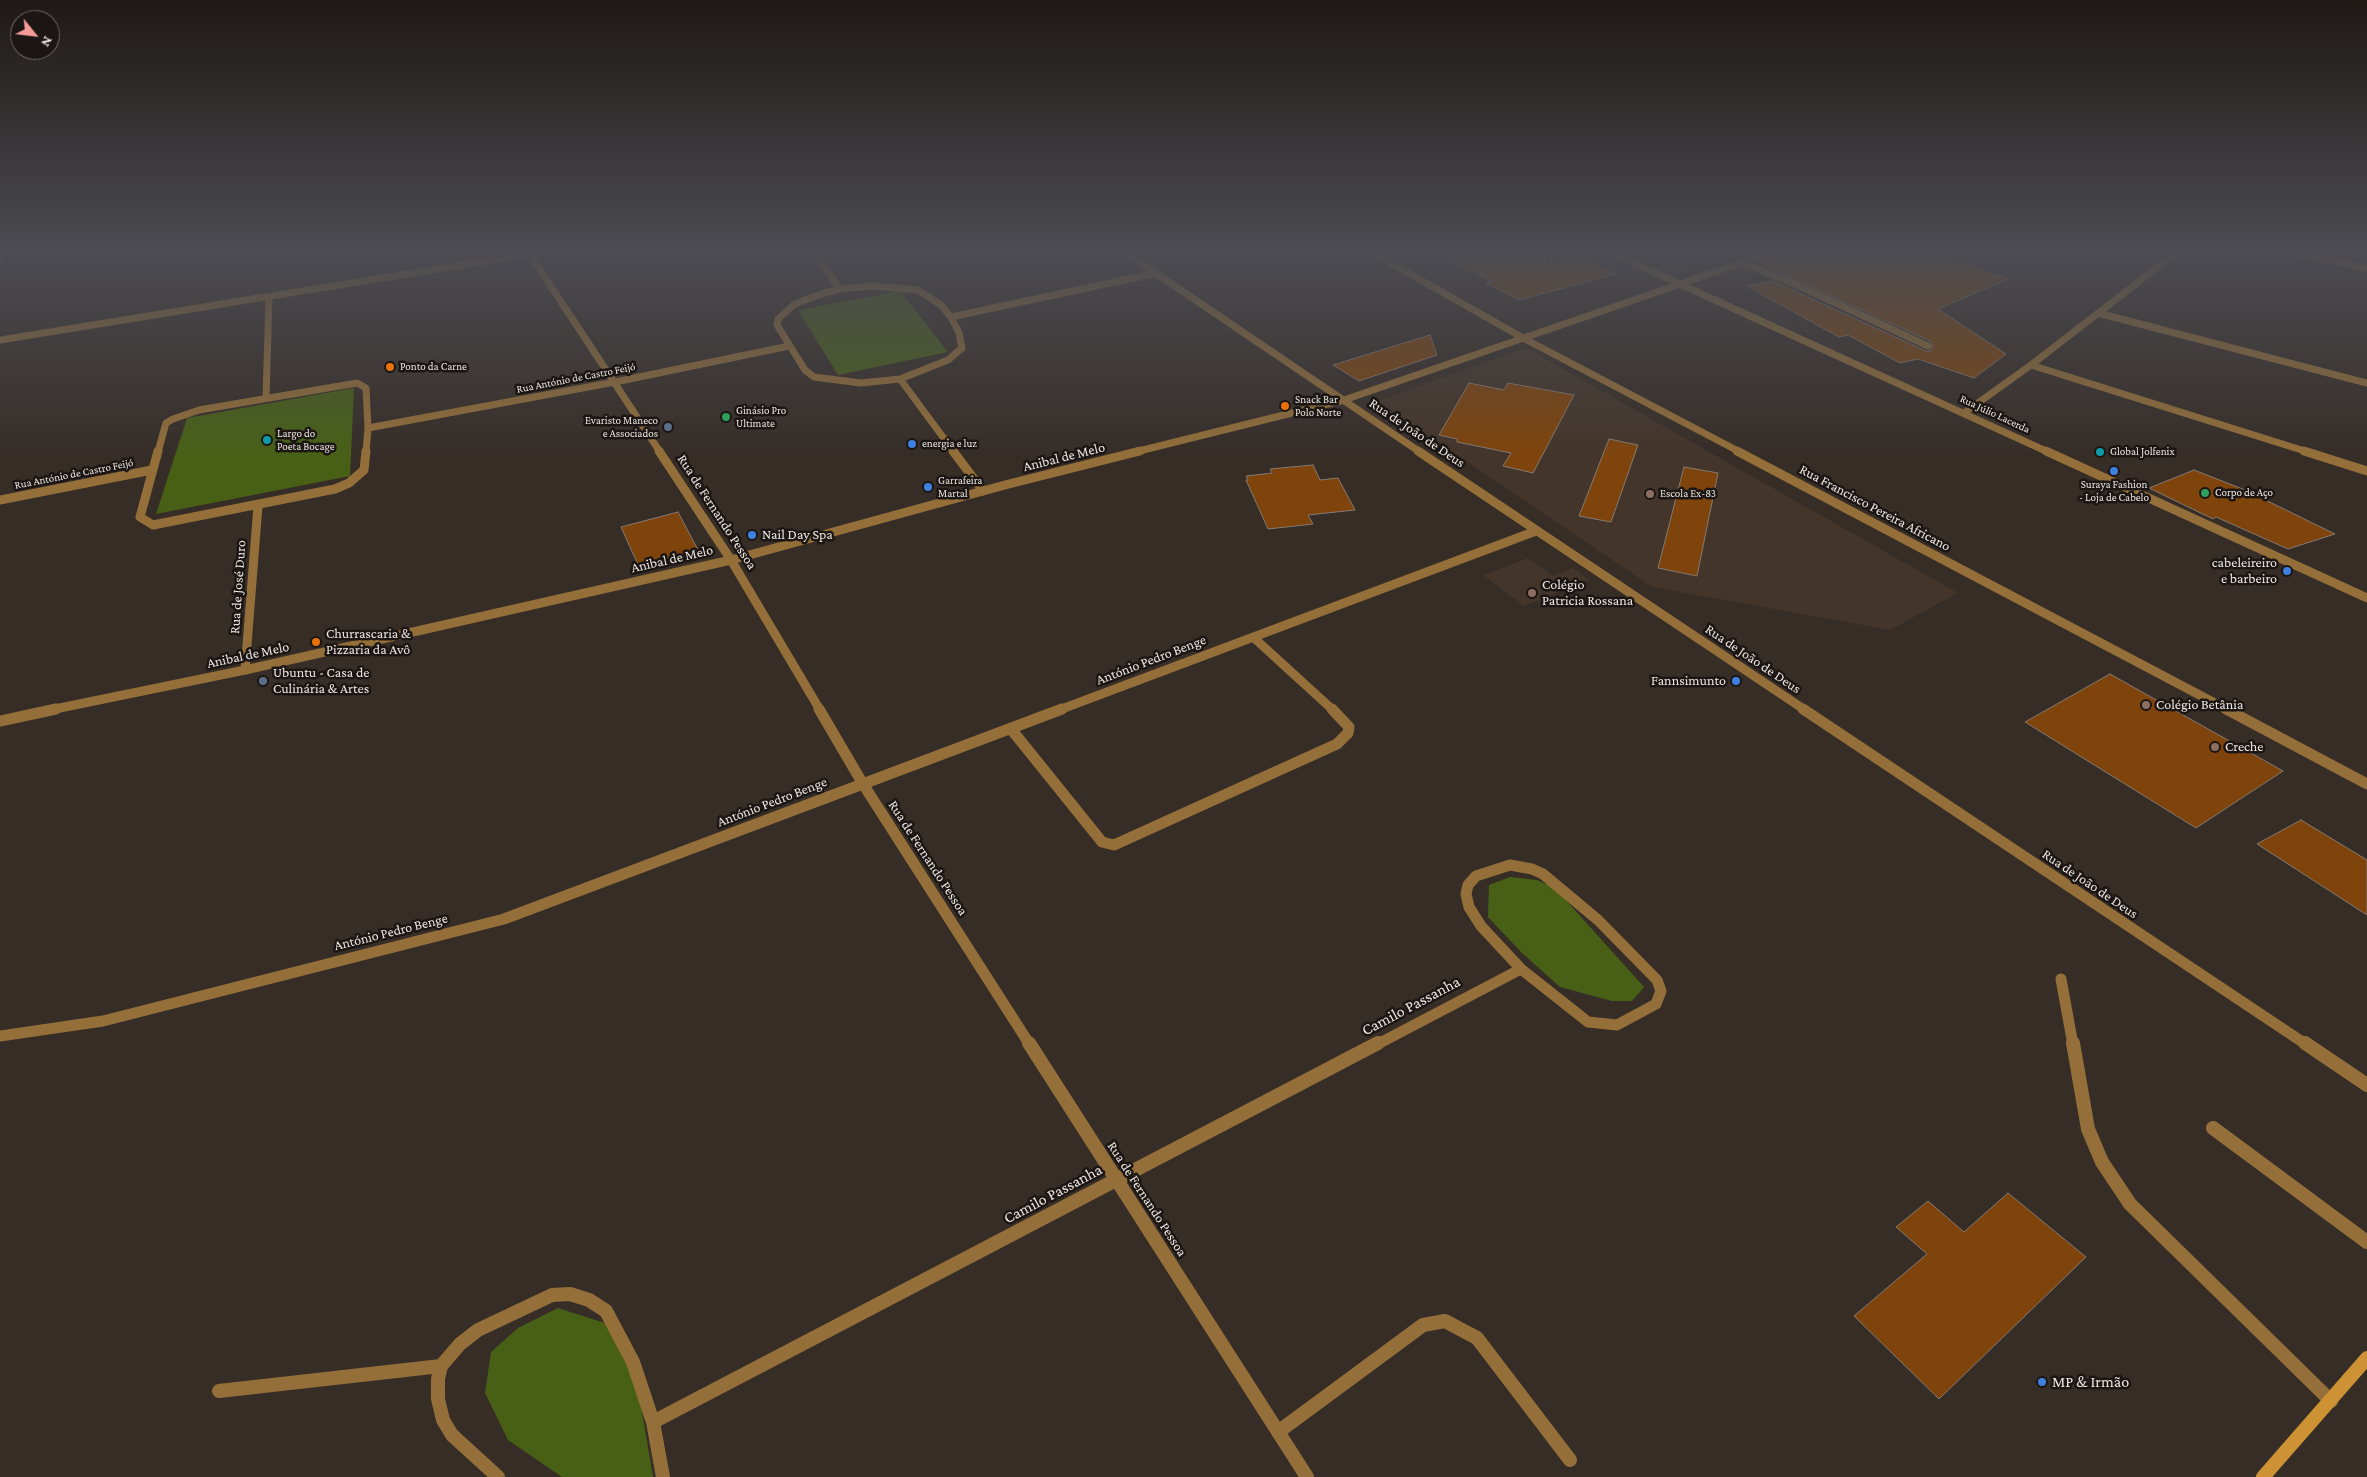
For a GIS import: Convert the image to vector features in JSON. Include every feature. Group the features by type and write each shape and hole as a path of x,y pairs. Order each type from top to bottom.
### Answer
{"main road":[{"path":"2264,1477 2367,1358"}],"street":[{"path":"0,340 113,322"},
{"path":"266,398 268,322"},
{"name":"Rua de Fernando Pessoa","path":"576,322 730,560 864,784 1307,1477"},
{"path":"777,322 777,325 789,346 805,370 814,377 861,383 900,379 948,360 962,348 962,340 954,322"},
{"name":"Rua de João de Deus","path":"1229,322 1536,531 2367,1085"},
{"name":"Rua Francisco Pereira Africano","path":"1495,322 2367,784"},
{"name":"Anibal de Melo","path":"0,720 245,670 730,560 983,491 1344,400 1572,322"},
{"name":"Rua Júlio Lacerda","path":"1765,322 2367,598"},
{"path":"1876,322 1928,346"},
{"path":"1964,413 2088,322"},
{"path":"2129,322 2367,383"},
{"name":"Rua António de Castro Feijó","path":"368,428 615,382 789,346"},
{"path":"2031,365 2367,471"},
{"path":"900,379 983,491"},
{"path":"348,384 363,385 366,388 368,428 364,470 359,476 335,489 258,506 153,525 140,517 166,423 173,418 199,410 348,384"},
{"name":"Rua António de Castro Feijó","path":"0,500 152,470"},
{"name":"Rua de José Duro","path":"245,670 258,506"},
{"name":"António Pedro Benge","path":"0,1036 104,1021 504,919 1536,531"},
{"path":"1011,728 1102,842 1114,845 1337,744 1348,733 1346,723 1253,637"},
{"path":"1510,865 1543,874 1598,920 1657,980 1661,991 1656,1004 1617,1025 1601,1025 1588,1022 1573,1012 1521,969 1480,926 1469,907 1466,894 1468,885 1476,876 1510,865"},
{"name":"Camilo Passanha","path":"653,1422 1521,969"},
{"path":"2061,979 2088,1129 2102,1162 2130,1204 2331,1401"},
{"path":"2213,1128 2367,1242"},
{"path":"498,1477 452,1436 443,1420 438,1399 440,1366 460,1344 478,1330 552,1295 570,1294 589,1300 606,1311 634,1362 653,1422 663,1477"},
{"path":"1278,1432 1422,1325 1445,1321 1477,1338 1570,1460"},
{"path":"219,1391 440,1366"}],"shaded area":[{"name":"Escola Ex-83","path":"1526,348 1958,593 1890,630 1652,587 1377,401"},
{"name":"Colégio Patricia Rossana","path":"1528,558 1553,576 1573,568 1590,580 1524,606 1483,575"}],"green space":[{"path":"805,322 924,322 948,352 838,375"},
{"path":"354,388 350,476 156,514 187,418"},
{"path":"1510,877 1537,880 1555,888 1644,987 1632,1001 1612,1001 1560,987 1521,952 1488,917 1489,885"},
{"path":"558,1308 611,1325 635,1370 653,1477 562,1477 508,1440 485,1393 491,1352 518,1328"}],"building":[{"path":"1812,322 1862,322 1926,351 1931,351 1933,346 1930,341 1888,322 1958,322 2006,354 1974,378 1918,359 1900,363 1848,335 1839,337"},
{"path":"1430,335 1437,355 1359,381 1333,365"},
{"path":"1469,383 1504,390 1508,383 1574,395 1533,473 1503,466 1511,453 1457,442 1457,439 1439,435"},
{"path":"1609,439 1638,445 1611,522 1579,516"},
{"path":"1313,465 1320,480 1338,478 1355,510 1308,515 1313,524 1268,529 1246,480 1248,480 1246,476 1272,473 1270,469"},
{"path":"1684,467 1718,473 1697,576 1658,568"},
{"path":"2194,470 2245,490 2335,534 2288,549 2216,517 2213,519 2149,488"},
{"path":"678,512 698,550 639,567 621,527"},
{"path":"2110,674 2283,771 2196,828 2025,722"},
{"path":"2301,820 2367,860 2367,915 2257,844"},
{"path":"2008,1193 2086,1257 1939,1399 1854,1316 1927,1254 1896,1227 1928,1201 1964,1232"}],"place":[{"name":"Ponto da Carne","path":"390,367"},
{"name":"Snack Bar Polo Norte","path":"1285,406"},
{"name":"Ginásio Pro Ultimate","path":"726,417"},
{"name":"Evaristo Maneco e Associados","path":"668,427"},
{"name":"Largo do Poeta Bocage","path":"267,440"},
{"name":"energia e luz","path":"912,444"},
{"name":"Global Jolfenix","path":"2100,452"},
{"name":"Suraya Fashion - Loja de Cabelo","path":"2114,471"},
{"name":"Garrafeira Martal","path":"928,487"},
{"name":"Corpo de Aço","path":"2205,493"},
{"name":"Escola Ex-83","path":"1650,494"},
{"name":"Nail Day Spa","path":"752,535"},
{"name":"cabeleireiro e barbeiro","path":"2287,571"},
{"name":"Colégio Patricia Rossana","path":"1532,593"},
{"name":"Churrascaria & Pizzaria da Avô","path":"316,642"},
{"name":"Ubuntu - Casa de Culinária & Artes","path":"263,681"},
{"name":"Fannsimunto","path":"1736,681"},
{"name":"Colégio Betânia","path":"2146,705"},
{"name":"Creche","path":"2215,747"},
{"name":"MP & Irmão","path":"2042,1382"}]}
